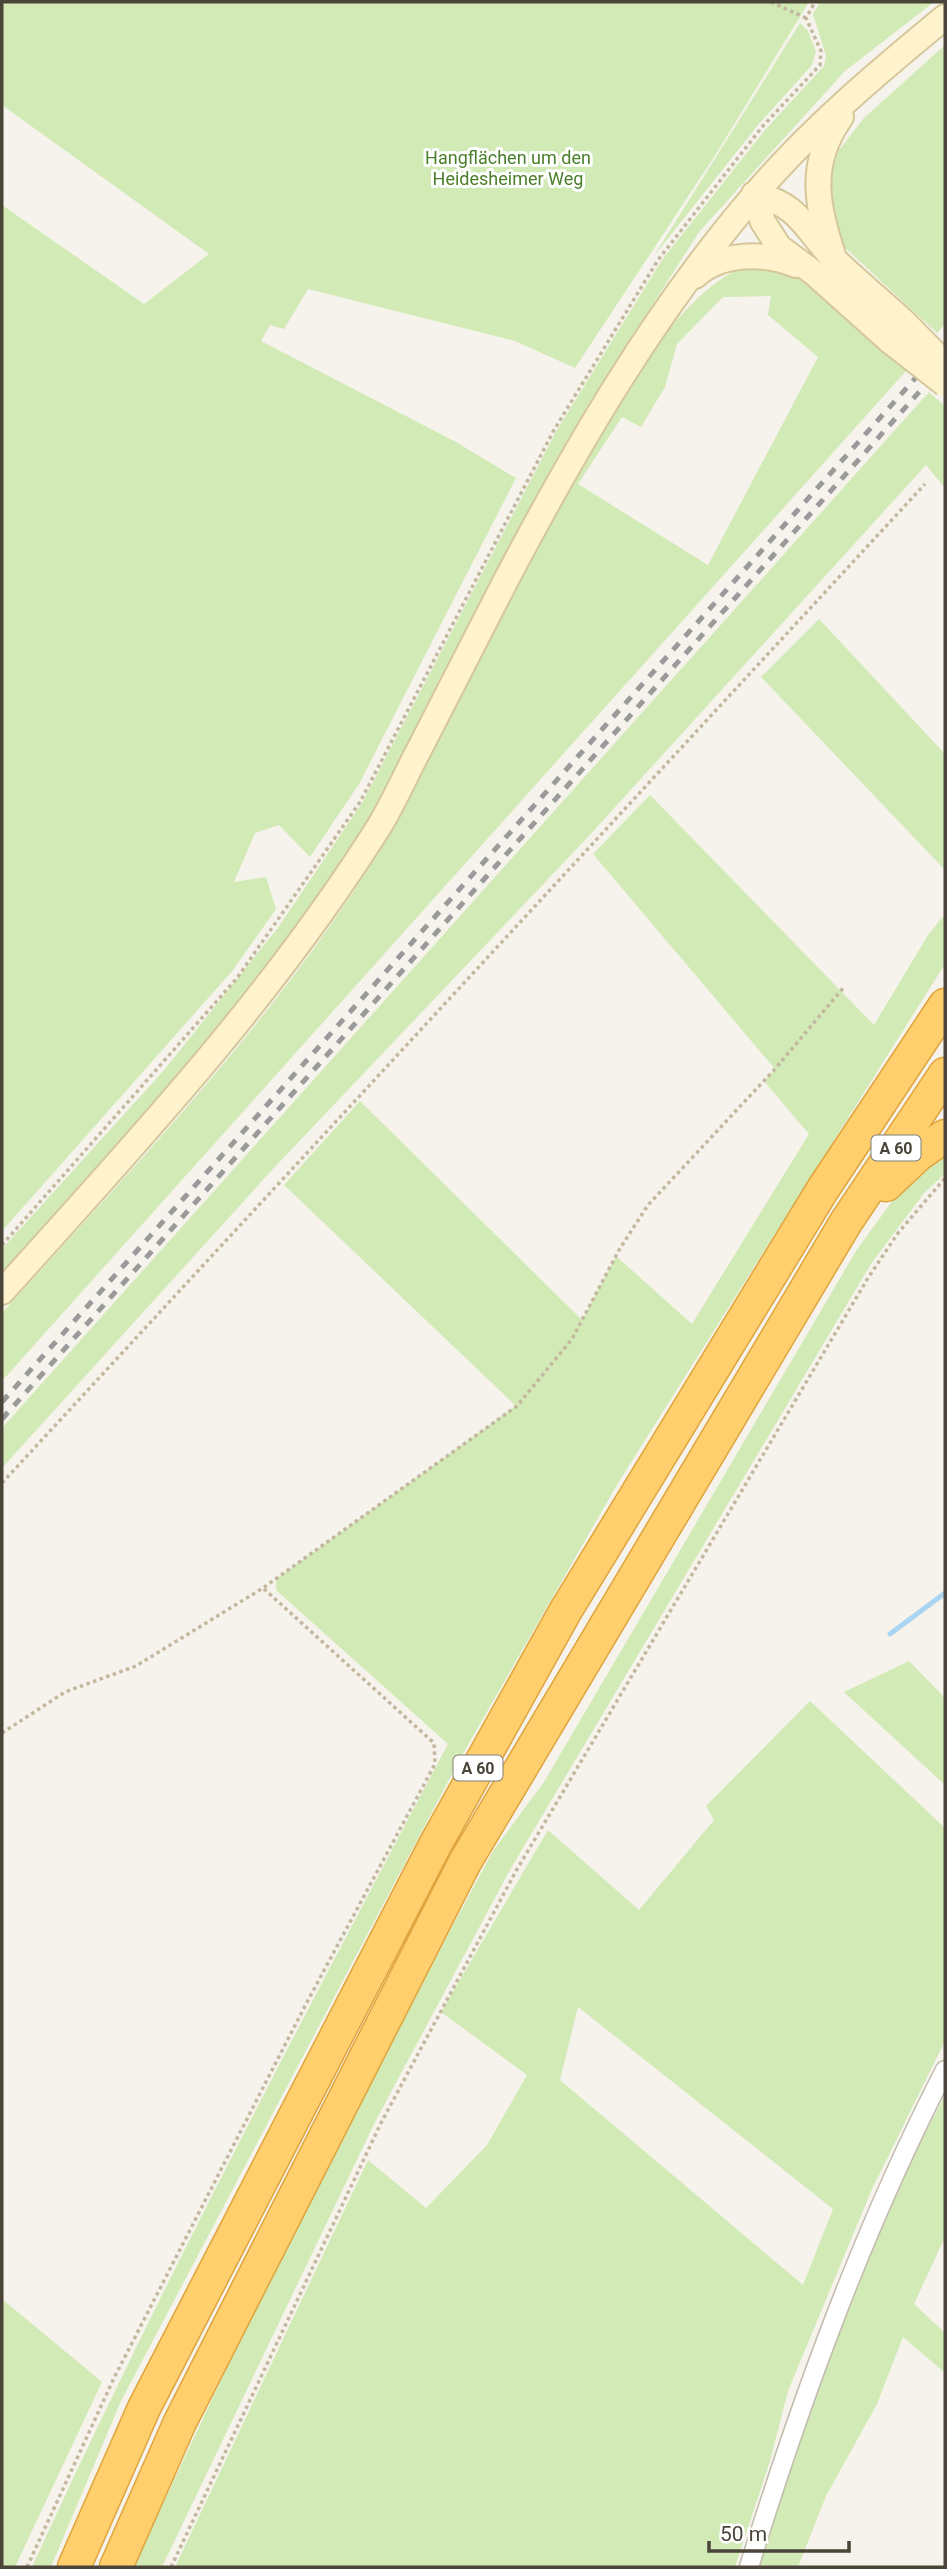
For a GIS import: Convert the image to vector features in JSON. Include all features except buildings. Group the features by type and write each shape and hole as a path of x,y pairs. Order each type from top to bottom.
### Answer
{"highway":[{"name":"A 60","path":"74,2567 144,2408 441,1834 587,1575 823,1189 945,1005"},
{"name":"A 60","path":"116,2567 180,2422 465,1862 846,1222 945,1074"},
{"path":"846,1222 919,1154 945,1136"}],"main road":[{"path":"2,1292 196,1076 303,941 382,821 507,579 586,434 681,288 754,194 877,73 945,17"},
{"path":"824,266 817,182 822,154 833,128 877,73"},
{"path":"754,194 771,198 798,214 824,266"},
{"path":"754,194 763,222 779,247 824,266 897,332 945,384"},
{"path":"681,288 701,271 724,260 756,256 824,266"},
{"path":"897,332 945,364"}],"street":[{"path":"749,2567 820,2353 904,2152 945,2070"}],"path":[{"path":"2,1245 237,978 360,802 554,430 658,260 762,127 820,65 821,51 806,18 771,2"},
{"path":"806,18 815,2"},
{"path":"2,1483 925,484"},
{"path":"2,1733 65,1692 136,1665 264,1588 517,1406 572,1339 620,1250 648,1205 775,1069 844,987"},
{"path":"171,2567 381,2123 516,1871 861,1290 898,1233 945,1178"},
{"path":"27,2567 114,2378 306,2004 435,1764 434,1743 264,1588"}],"green space":[{"name":"Hangflächen um den Heidesheimer Weg","path":"2,2 809,2 716,154 575,368 515,341 308,289 284,329 270,325 261,341 456,442 516,478 359,784 310,857 279,825 255,833 234,882 266,877 276,909 233,970 2,1231 2,205 144,304 209,254 2,105"},
{"path":"820,2 934,2 845,71 699,232 597,392 494,576 372,815 292,940 181,1079 2,1273 2,1249 165,1069 277,929 362,803 557,430 662,260 765,130 824,66 826,56 813,14"},
{"path":"800,23 808,31 816,51 812,65 758,125 654,256"},
{"path":"945,45 945,324 937,333 841,244 831,223 828,180 839,150 864,118"},
{"path":"747,266 791,272 825,293 906,371 2,1381 2,1313 204,1087 299,969 343,907 391,833 431,750 558,508 614,408 664,335 691,304 719,280","holes":["771,296 768,315 818,357 708,565 578,484 622,417 641,427 665,387 677,344 723,297"]},
{"path":"929,392 945,406 945,488 926,465 587,838 272,1170 2,1468 2,1428"},
{"path":"819,619 945,754 945,870 761,677"},
{"path":"650,795 874,1025 928,935 945,914 945,964 618,1483 461,1757 121,2401 51,2567 32,2567 182,2255 448,1744 276,1590 276,1579 516,1406 284,1185 360,1101 582,1320 616,1256 692,1324 809,1134 764,1081 775,1069 593,854"},
{"path":"945,1150 945,1174 924,1193 871,1264 511,1868 376,2120 162,2567 133,2567 262,2293 356,2105 493,1851 544,1782 856,1251 909,1178"},
{"path":"909,1661 945,1698 945,1785 844,1692"},
{"path":"810,1701 945,1828 945,2041 872,2189 788,2391 770,2461 735,2567 175,2567 368,2160 426,2208 487,2145 527,2075 441,2012 548,1830 639,1910 714,1820 706,1806","holes":["578,2007 833,2209 803,2285 560,2080"]},
{"path":"945,2095 945,2237 914,2304 945,2333 945,2373 903,2337 877,2404 826,2496 798,2567 752,2567 847,2300 897,2188"},
{"path":"2,2299 102,2382 15,2567 2,2567"}],"waterway":[{"path":"890,1634 945,1593"}],"railway":[{"path":"2,1402 945,345"},
{"path":"2,1419 945,363"}]}
